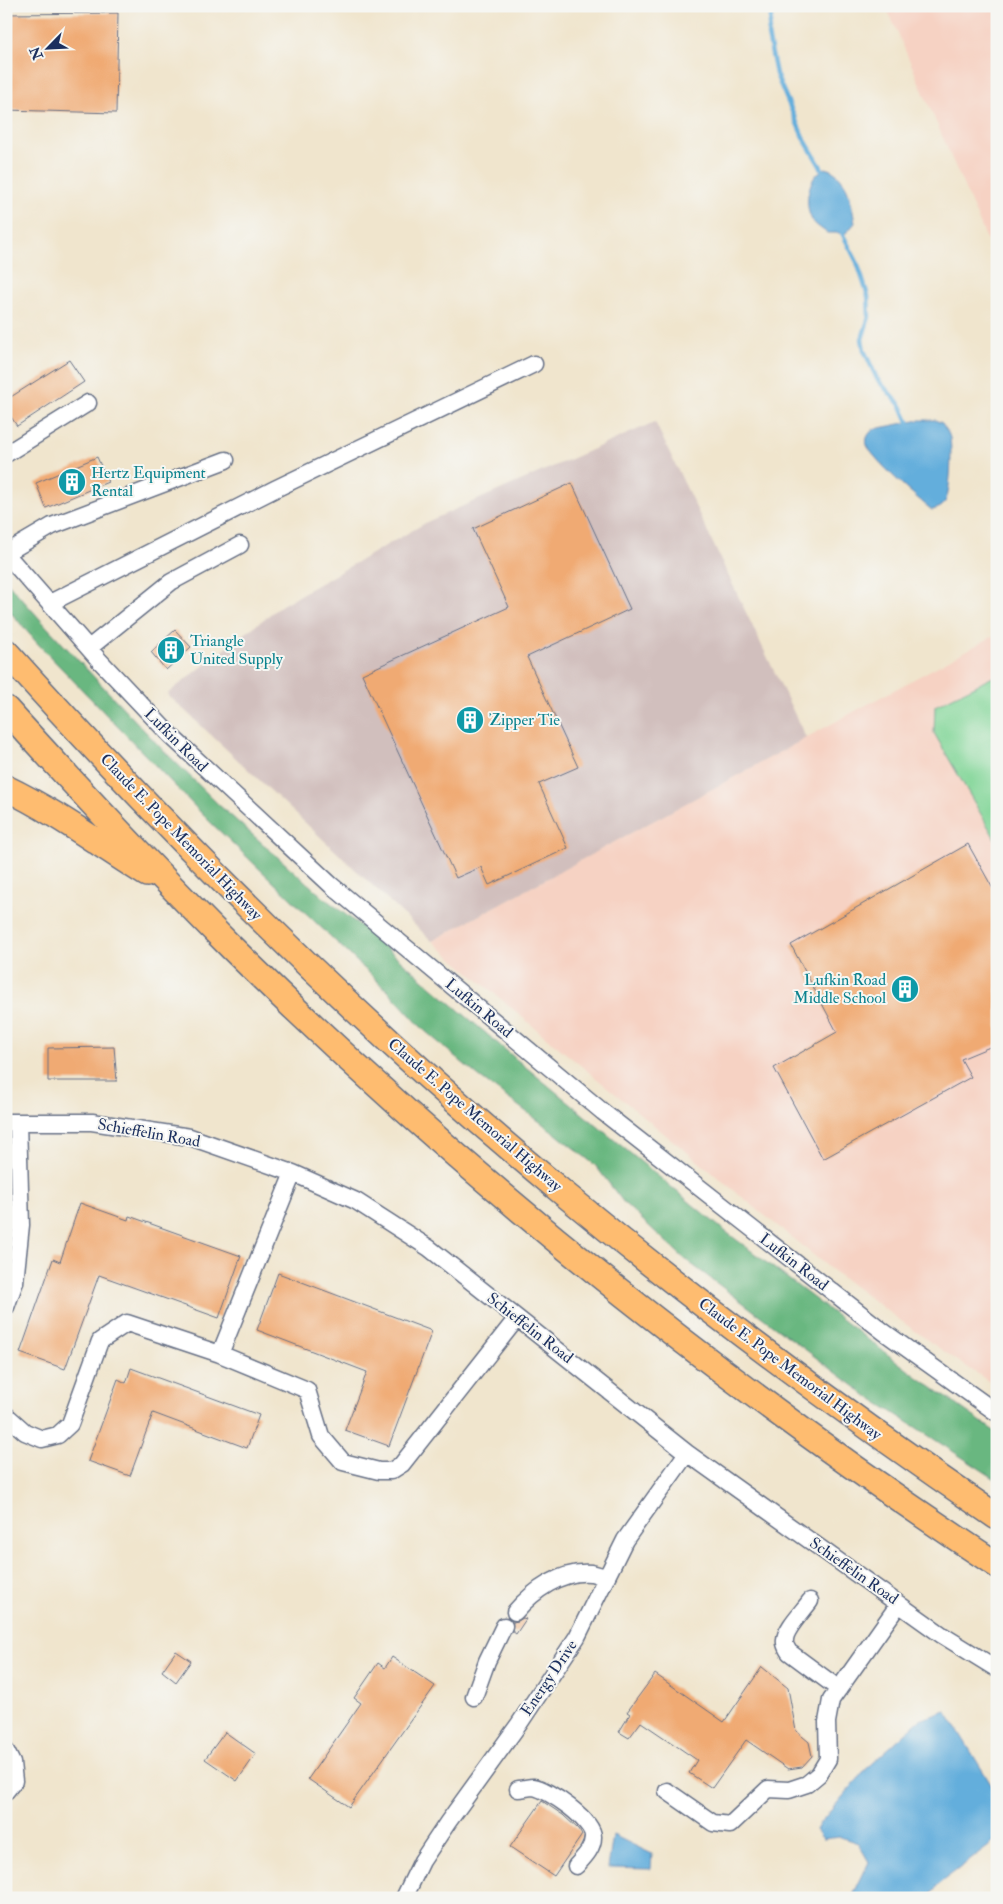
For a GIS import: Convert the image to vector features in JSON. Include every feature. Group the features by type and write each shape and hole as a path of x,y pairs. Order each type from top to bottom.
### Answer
{"highway":[{"name":"Claude E. Pope Memorial Highway","path":"6,652 195,854 327,984 428,1076 560,1190 696,1299 779,1363 896,1448 997,1516"},
{"path":"6,710 180,896 236,951 365,1073 496,1188 598,1273 756,1396 875,1482 997,1565"},
{"path":"6,788 27,798 66,822 180,896"}],"street":[{"path":"50,603 266,494 534,364"},
{"path":"6,454 88,403"},
{"path":"6,553 52,526 226,460"},
{"path":"89,648 171,582 240,545"},
{"name":"Lufkin Road","path":"6,553 89,648 170,735 338,891 603,1112 884,1332 997,1412"},
{"path":"6,1307 15,1282 21,1225 12,1122"},
{"name":"Schieffelin Road","path":"12,1122 92,1122 190,1137 293,1173 356,1201 429,1248 687,1453 942,1635 997,1669"},
{"path":"220,1354 293,1173"},
{"path":"6,1414 24,1432 42,1439 58,1435 70,1424 100,1341 127,1323 220,1354 308,1390 321,1436 343,1462 379,1472 391,1471 402,1464 517,1318"},
{"name":"Energy Drive","path":"404,1898 422,1861 519,1724 576,1637 625,1540 687,1453"},
{"path":"515,1612 527,1598 548,1583 569,1576 590,1573 606,1578"},
{"path":"810,1602 787,1633 784,1640 785,1646 789,1652 839,1689"},
{"path":"667,1792 713,1823 730,1825 768,1789 789,1790 807,1784 819,1774 828,1759 827,1722 831,1700 899,1604"},
{"path":"474,1697 504,1626"},
{"path":"6,1751 12,1763 14,1781 6,1791"},
{"path":"518,1789 534,1787 551,1793 588,1823 593,1835 592,1846 576,1866"}],"shaded area":[{"path":"886,6 997,6 997,263"},
{"path":"655,422 806,738 432,941 167,694 282,605 429,521"},
{"path":"997,634 997,1387 930,1342 833,1271 547,1038 432,941"}],"green space":[{"path":"6,581 159,746 220,806 323,897 363,928 516,1059 721,1228 916,1376 997,1433 997,1480 866,1395 686,1260 624,1203 595,1165 478,1076 424,1030 390,993 207,819 38,644 6,607"},
{"path":"997,675 997,842 934,733 935,706"}],"water":[{"path":"826,168 840,177 848,191 855,223 846,233 827,233 813,222 809,213 808,198 811,183"},
{"path":"920,420 935,420 942,423 950,438 951,462 946,501 939,508 932,510 907,489 878,460 867,445 868,436 874,429"},
{"path":"946,1711 997,1794 997,1840 941,1882 928,1898 854,1898 854,1893 869,1862 858,1843 840,1837 823,1839 816,1830 870,1765 920,1720"},
{"path":"613,1835 652,1854 651,1869 608,1868"}],"building":[{"path":"118,13 116,113 6,110 6,14"},
{"path":"69,360 84,382 17,426 6,409 6,400"},
{"name":"Hertz Equipment Rental","path":"97,457 108,482 46,508 36,483"},
{"name":"Zipper Tie","path":"572,483 630,609 527,657 578,767 539,784 568,848 489,885 481,867 456,878 362,674 509,607 473,529"},
{"name":"Triangle United Supply","path":"175,630 191,647 166,670 151,652"},
{"name":"Lufkin Road Middle School","path":"968,844 997,896 997,1044 961,1059 971,1077 823,1159 774,1068 837,1032 791,945"},
{"path":"114,1047 117,1081 48,1081 48,1048"},
{"path":"80,1203 128,1220 129,1216 241,1256 219,1318 99,1275 65,1369 20,1353 53,1259 60,1262"},
{"path":"278,1273 432,1331 389,1446 345,1430 367,1372 257,1330"},
{"path":"131,1368 259,1415 247,1448 153,1413 130,1476 88,1461 118,1379 126,1383"},
{"path":"523,1618 526,1619 516,1634 512,1631 513,1622"},
{"path":"176,1651 191,1661 176,1682 162,1671"},
{"path":"392,1657 435,1686 349,1807 308,1779 361,1703 354,1698 378,1663 385,1668"},
{"path":"762,1667 788,1688 796,1731 809,1742 812,1756 802,1767 788,1769 746,1740 712,1788 689,1773 697,1760 641,1722 629,1738 619,1732 630,1714 627,1712 655,1674 724,1722"},
{"path":"225,1732 256,1754 237,1781 205,1759"},
{"path":"542,1801 563,1815 582,1835 554,1876 510,1847"}],"waterway":[{"path":"773,6 768,35 776,74 803,137 825,174"},
{"path":"840,229 857,262 868,296 869,317 862,339 864,350 877,379 901,406 910,426"}],"place":[{"name":"Hertz Equipment Rental","path":"72,482"},
{"name":"Triangle United Supply","path":"171,650"},
{"name":"Zipper Tie","path":"470,720"},
{"name":"Lufkin Road Middle School","path":"905,989"}]}
